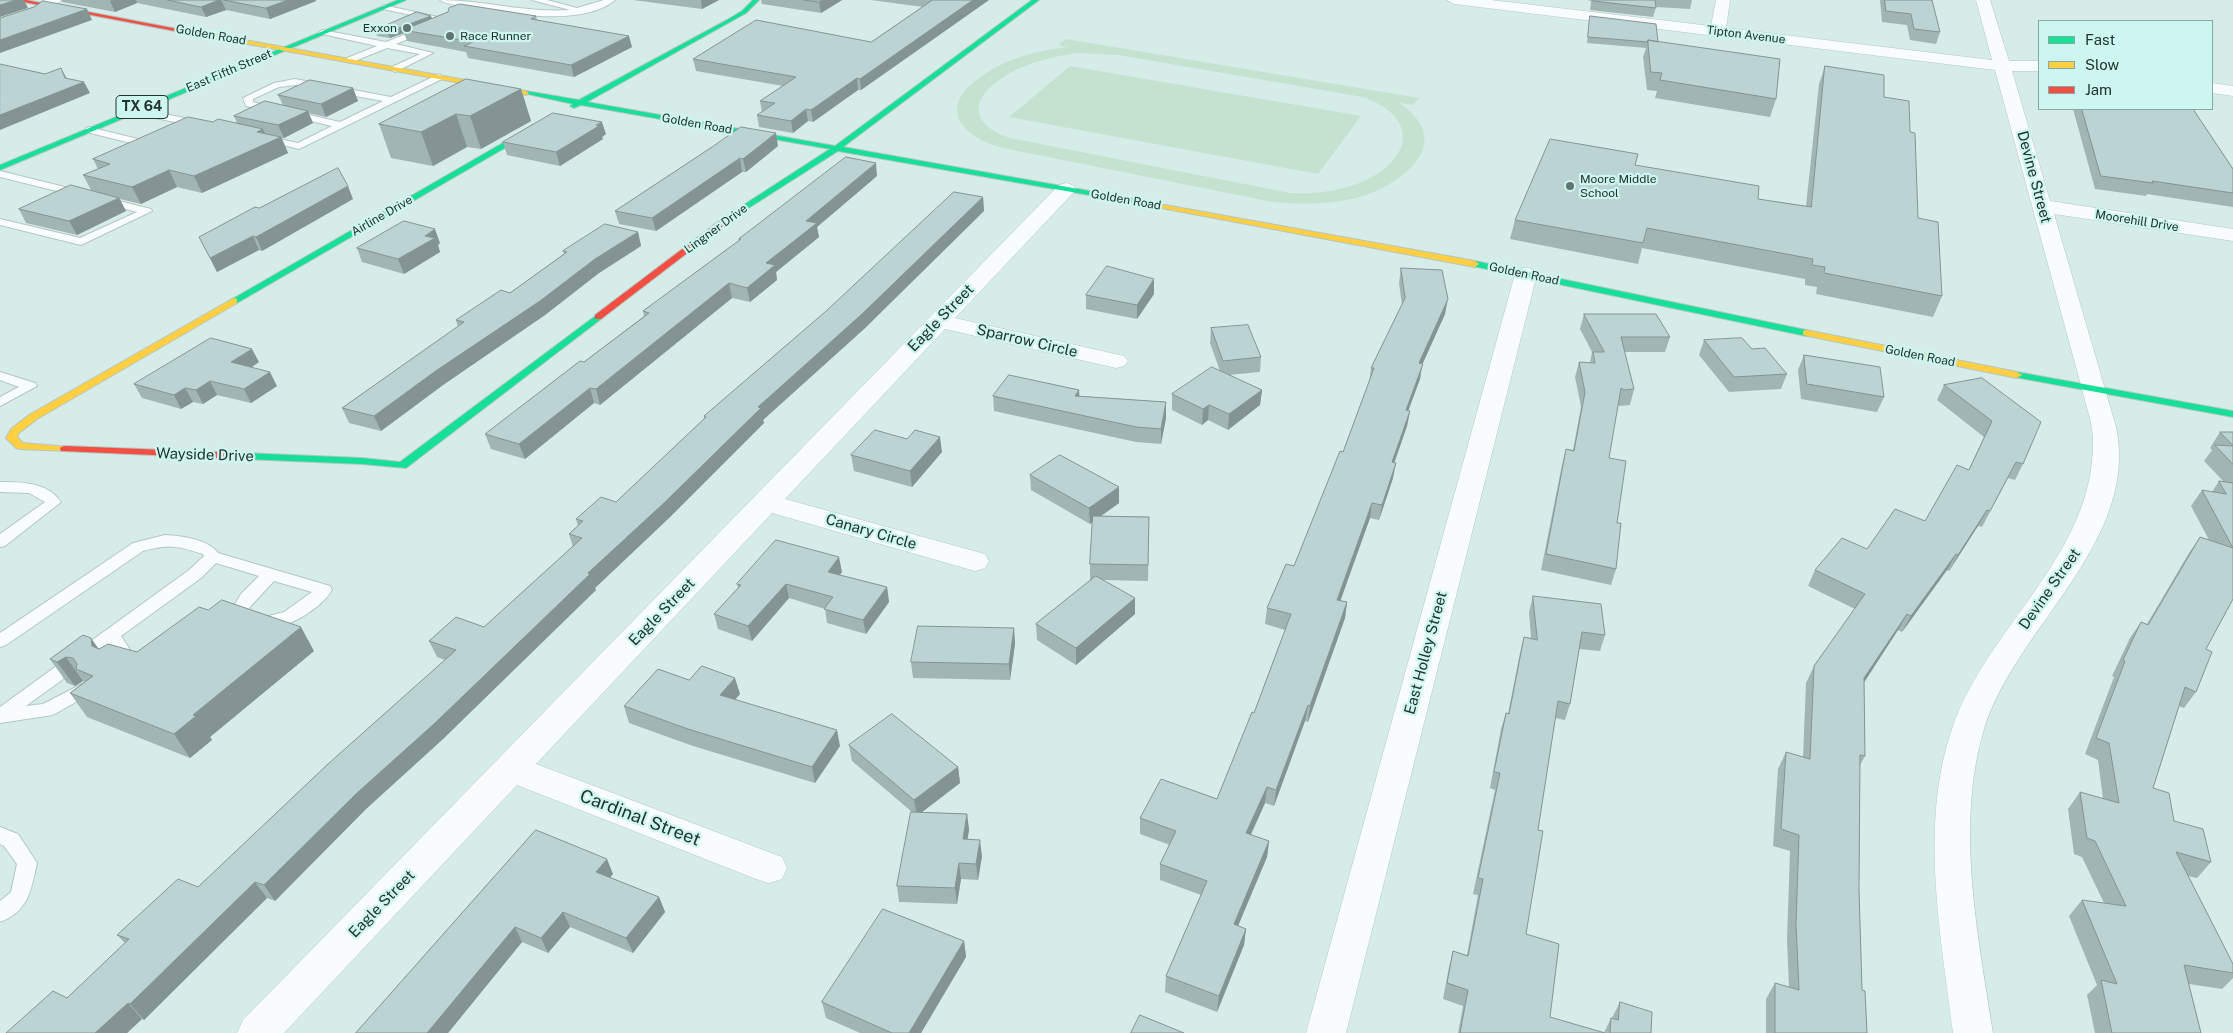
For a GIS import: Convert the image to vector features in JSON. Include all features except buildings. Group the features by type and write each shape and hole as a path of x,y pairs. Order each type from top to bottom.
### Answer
{"street":[{"name":"Golden Road","path":"16,0 51,3 579,103 1066,189 1526,274 1887,350 2233,414"},
{"name":"East Fifth Street","path":"0,168 403,0"},
{"path":"561,113 729,22 744,12 756,0"},
{"name":"Lingner Drive","path":"402,466 716,227 835,149 1036,0"},
{"name":"Tipton Avenue","path":"1454,0 2004,66 2038,66"},
{"path":"1718,32 1723,0"},
{"name":"Devine Street","path":"1973,1033 1957,917 1954,864 1954,815 1959,774 1968,730 1989,681 2005,654 2068,565 2091,522 2103,476 2106,441 2094,389 2041,206 2004,66 1983,0"},
{"path":"0,24 34,13 51,3"},
{"path":"2213,88 2233,91"},
{"name":"Airline Drive","path":"11,438 15,431 33,417 544,123"},
{"name":"Eagle Street","path":"257,1033 1066,189"},
{"name":"Moorehill Drive","path":"2041,206 2233,235"},
{"name":"East Holley Street","path":"1326,1033 1526,274"},
{"name":"Sparrow Circle","path":"938,321 1116,360"},
{"name":"Wayside Drive","path":"11,438 20,446 31,448 362,461 402,466"},
{"name":"Canary Circle","path":"766,503 975,561"},
{"name":"Cardinal Street","path":"512,769 769,868"}],"lane":[{"path":"444,0 541,15 567,14 611,0"},
{"path":"536,0 582,9"},
{"path":"350,60 389,45 427,26 448,20 386,7"},
{"path":"399,21 417,13"},
{"path":"358,39 374,32"},
{"path":"322,33 430,53 395,69"},
{"path":"254,136 300,146 336,124 393,100 439,77"},
{"path":"336,124 249,104 248,98 277,85 295,82 393,100"},
{"path":"336,124 327,117 266,104 272,98 300,87 348,95 368,95"},
{"path":"134,111 208,126"},
{"path":"88,130 143,143 189,122"},
{"path":"0,174 147,210 81,242 0,222"},
{"path":"0,376 30,386 0,402"},
{"path":"0,487 28,487 47,494 54,502 0,542"},
{"path":"0,641 138,547 166,540 179,541 208,550 213,557 324,590 298,611 282,620 267,622"},
{"path":"0,716 196,574 213,557"},
{"path":"246,615 240,609 247,598 271,574"},
{"path":"110,636 122,645 125,653 124,658 116,665"},
{"path":"0,716 47,710 84,689"},
{"path":"0,835 11,840 27,863 20,896 0,913"}],"green space":[{"path":"1066,39 1419,98 1413,105 1399,103 1416,118 1424,133 1423,147 1417,161 1405,173 1390,184 1373,192 1356,198 1334,202 1290,203 1268,201 1003,148 986,142 963,126 958,116 958,106 962,95 972,83 988,72 1016,58 1037,52 1068,47 1058,45","holes":["1077,53 1118,55 1363,97 1383,107 1396,118 1402,130 1402,142 1397,155 1387,166 1372,177 1354,185 1330,191 1290,193 1010,138 994,131 984,123 979,114 979,105 990,87 1014,71 1029,64"]},
{"path":"1070,66 1361,116 1318,174 1009,117"}],"traffic: fast":[{"path":"0,168 403,0"},
{"path":"574,106 729,21 744,12 756,0"},
{"path":"725,221 835,149 1036,0"},
{"path":"526,93 1140,202"},
{"path":"234,301 537,127"},
{"path":"1475,264 1806,333"},
{"path":"244,456 362,461 402,466 598,317"},
{"path":"2017,375 2233,414"}],"traffic: slow":[{"path":"206,35 526,93"},
{"path":"1140,202 1475,264"},
{"path":"65,449 20,446 11,438 15,431 33,417 234,301"},
{"path":"1806,333 2017,375"}],"traffic: jam":[{"path":"16,0 206,35"},
{"path":"598,317 725,221"},
{"path":"65,449 244,456"}],"place":[{"name":"Exxon","path":"407,28"},
{"name":"Race Runner","path":"450,36"},
{"name":"Moore Middle School","path":"1570,186"}]}
